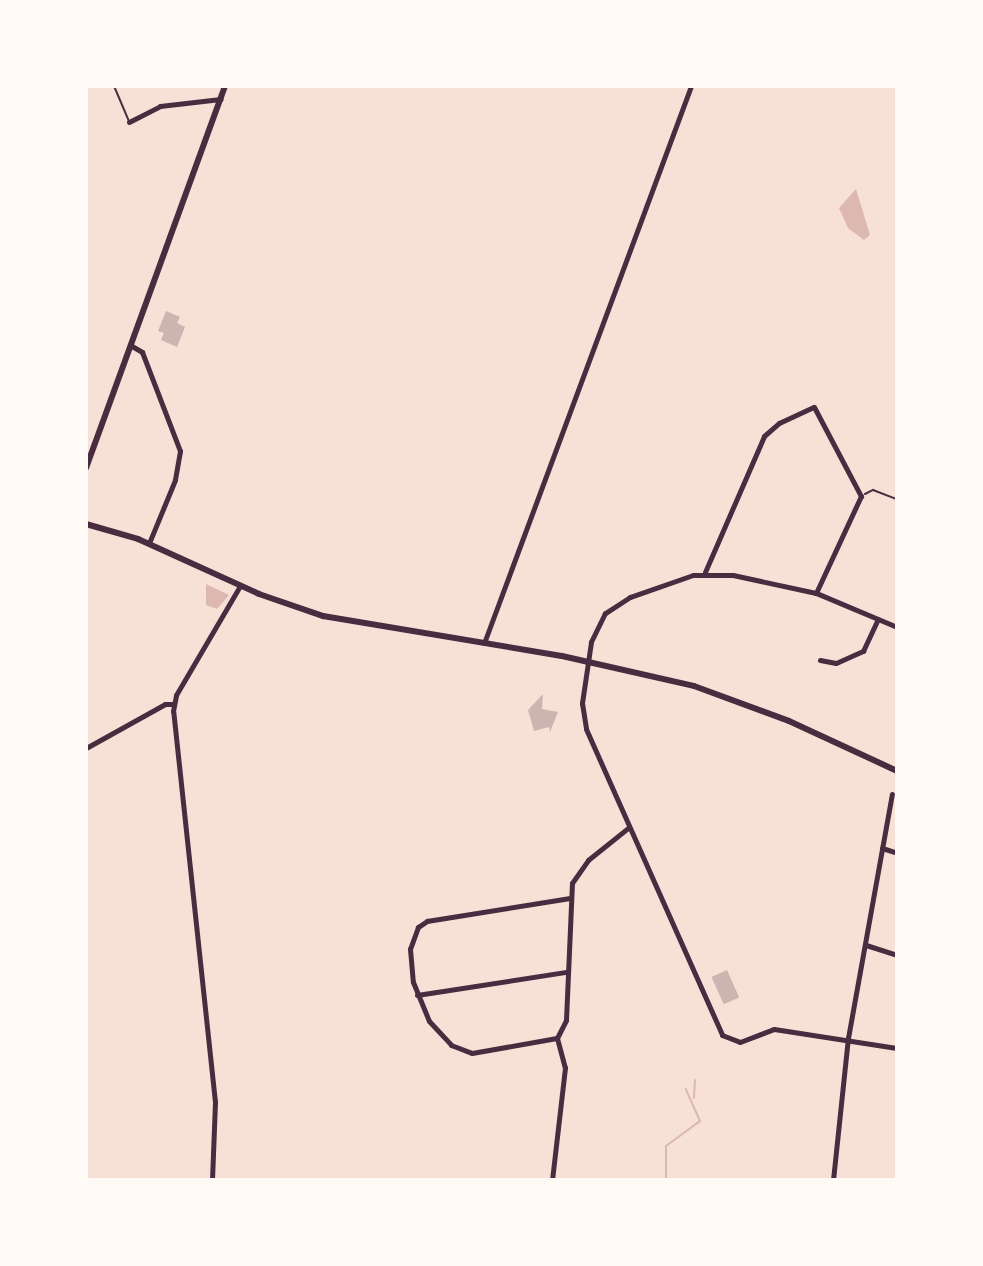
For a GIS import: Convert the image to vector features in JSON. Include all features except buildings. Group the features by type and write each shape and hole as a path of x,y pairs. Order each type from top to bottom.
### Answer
{"main road":[{"path":"86,468 225,86"},
{"path":"86,524 149,543 240,586 343,621 587,661 719,694 897,771"}],"street":[{"path":"484,643 691,86"},
{"path":"129,122 160,106 221,99"},
{"path":"130,345 142,352 180,451 175,480 149,543"},
{"path":"705,573 764,436 779,423 814,407 861,496 816,593"},
{"path":"897,627 816,593 705,573 615,604 594,633 587,661 584,720 628,828 722,1035 740,1042 774,1029 848,1038 897,1048"},
{"path":"212,1180 215,1102 173,704 240,586"},
{"path":"820,660 836,663 863,651 878,619"},
{"path":"86,748 165,704 173,704"},
{"path":"833,1180 848,1038 892,794"},
{"path":"552,1180 565,1068 557,1038 566,1020 570,898 578,871 628,828"},
{"path":"882,848 897,853"},
{"path":"557,1038 462,1051 429,1021 417,995 410,949 412,937 427,921 570,898"},
{"path":"866,945 897,955"},
{"path":"417,995 566,972"}],"lane":[{"path":"114,86 129,122"}],"path":[{"path":"861,496 873,490 897,499"}],"shaded area":[{"path":"856,189 870,235 864,240 848,228 839,208"},
{"path":"206,584 229,595 217,609 206,605"}],"waterway":[{"path":"694,1098 695,1080"},
{"path":"666,1180 666,1146 700,1121 686,1089"}]}
